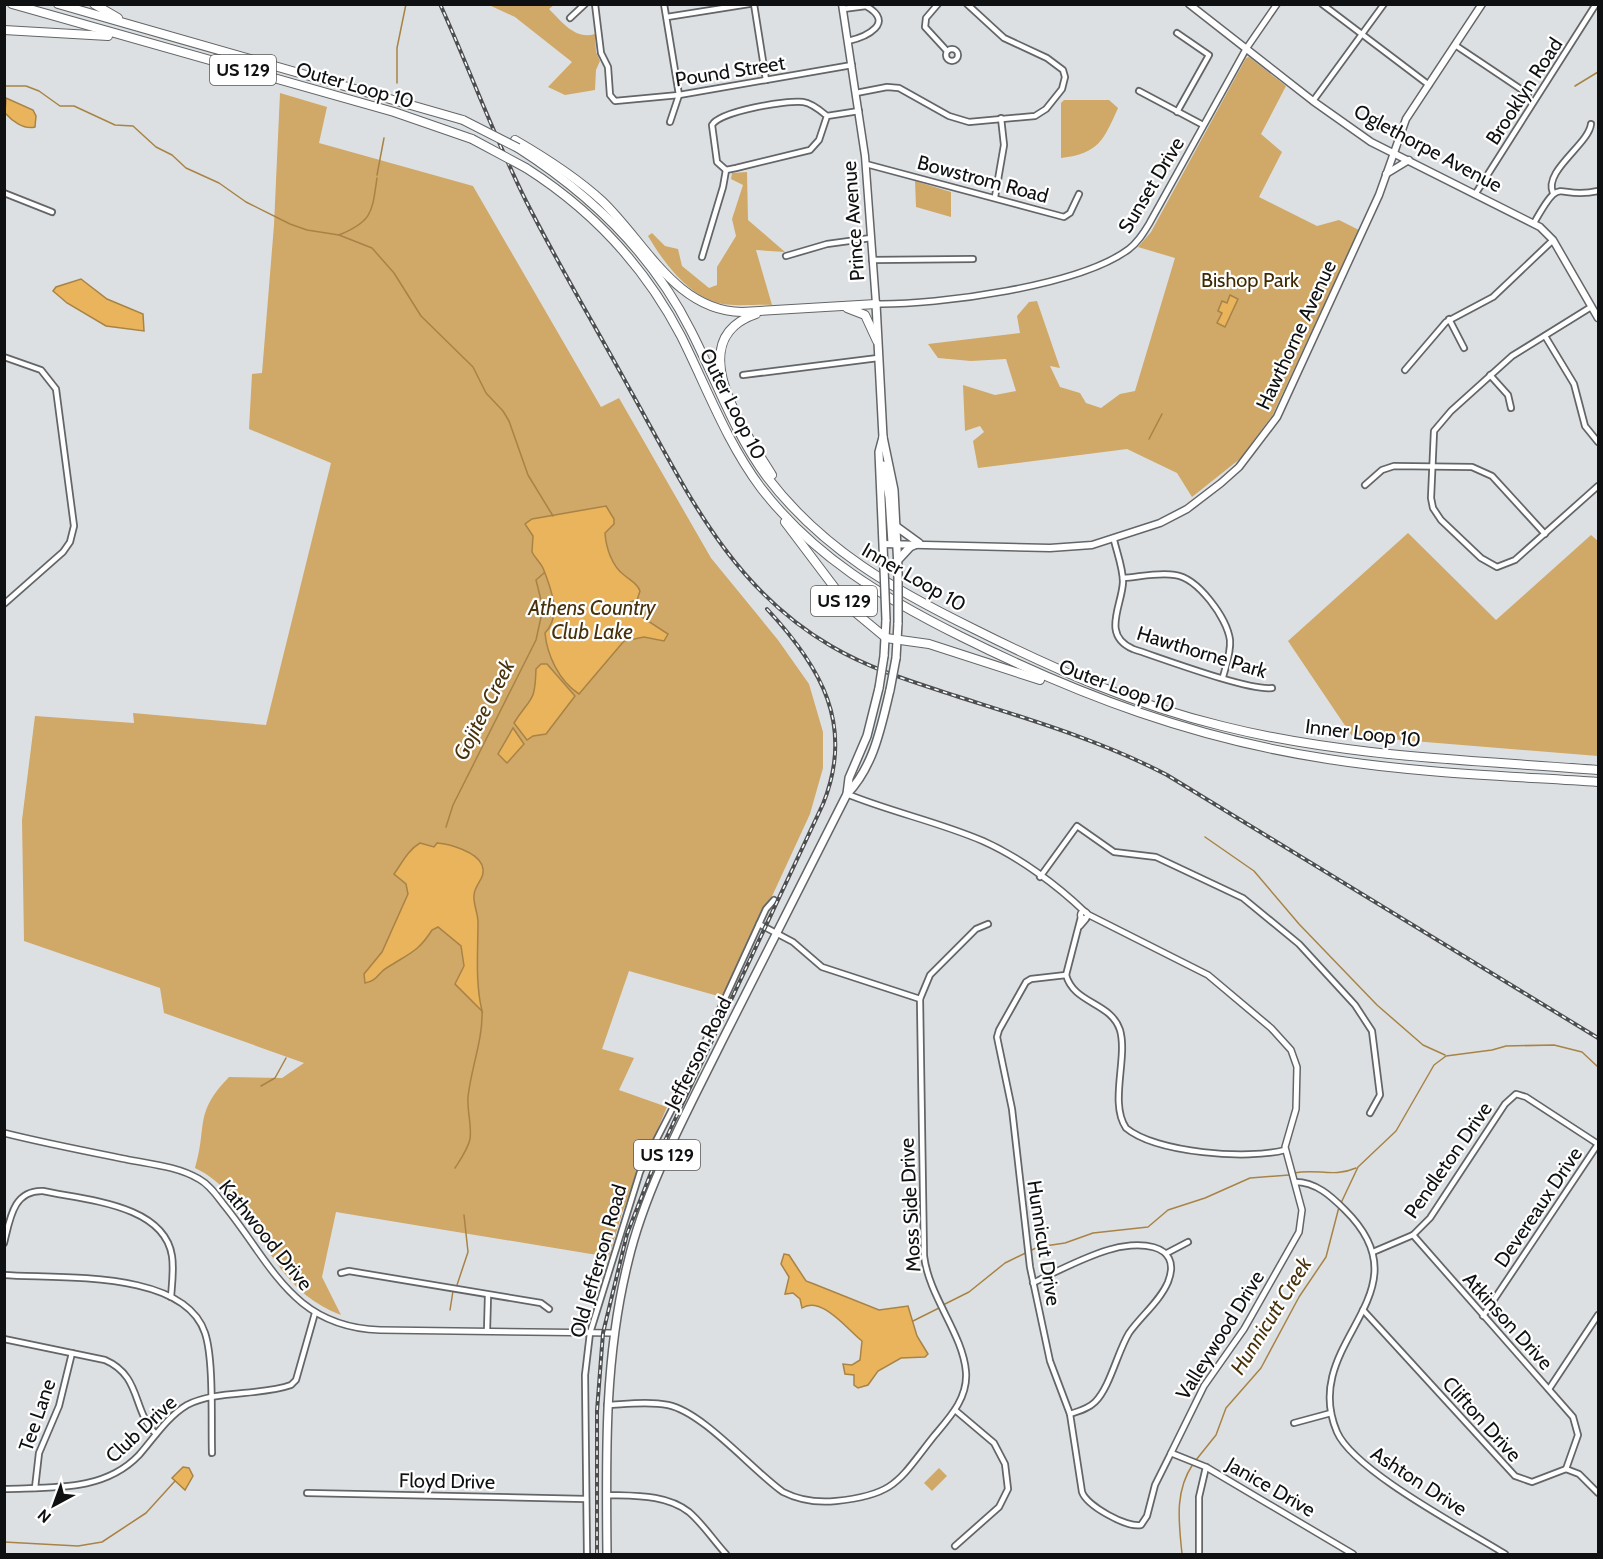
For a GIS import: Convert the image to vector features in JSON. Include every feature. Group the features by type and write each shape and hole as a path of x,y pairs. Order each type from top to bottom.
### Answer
{"highway":[{"name":"Outer Loop 10","path":"12,4 416,119 472,139 526,168 558,190 597,223 648,282 676,328 730,440 769,498 810,541 847,572 879,594 987,650 1076,691 1194,731 1310,756 1388,766 1599,782"},
{"name":"US 129","path":"58,4 463,120 516,144 557,166 600,200 689,296 723,311 765,312 876,304"},
{"path":"94,4 135,26"},
{"path":"4,30 79,32 151,44"},
{"name":"Inner Loop 10","path":"516,144 591,201 649,263 686,321 742,437 766,474 800,516 849,559 908,597 1067,674 1172,712 1235,729 1332,748 1599,770"},
{"name":"Prince Avenue","path":"876,304 883,437 892,472 897,527 895,543 898,565 898,601"},
{"path":"840,306 865,315 878,341"},
{"path":"765,312 742,320 730,329 720,349 720,370 749,437 800,516"},
{"name":"Prince Avenue","path":"883,437 879,457 885,591"},
{"path":"879,457 888,491 895,543"},
{"name":"US 129","path":"769,498 838,594 858,616 886,638"},
{"path":"897,527 919,543"},
{"path":"898,565 910,547 919,543"},
{"name":"Jefferson Road","path":"847,794 849,778 867,736 879,688 886,638 885,591"},
{"name":"Jefferson Road","path":"607,1554 607,1405 614,1333 628,1259 654,1185 689,1105 847,794 860,778 878,741 896,658 898,601"},
{"path":"886,638 929,644 1076,691"}],"main road":[{"name":"Oglethorpe Avenue","path":"1189,4 1313,101 1371,142 1534,223 1553,240 1599,318"},
{"name":"Hawthorne Avenue","path":"883,544 919,543 1050,548 1092,545 1114,540 1160,523 1187,509 1239,467 1260,442 1290,391 1378,197 1406,119 1481,5"},
{"name":"Prince Avenue","path":"843,7 866,164 876,304"},
{"path":"1386,174 1409,160"}],"street":[{"path":"570,18 585,4"},
{"name":"Pound Street","path":"595,4 601,53 608,67 613,99 622,102 852,65"},
{"path":"664,4 679,94 670,122"},
{"path":"667,17 748,4"},
{"path":"754,4 766,80"},
{"path":"938,4 926,18 925,27 947,51"},
{"path":"856,93 893,87 908,91 958,120 975,122 1040,114 1060,94 1064,84 1064,72 1047,58 1004,38 968,4"},
{"name":"Sunset Drive","path":"876,304 922,304 1054,280 1094,268 1141,238 1246,49 1277,4"},
{"path":"1322,4 1429,85"},
{"path":"1313,101 1384,4"},
{"name":"Brooklyn Road","path":"1476,194 1596,4"},
{"path":"843,7 866,6 873,11 877,19 871,35 848,41"},
{"path":"1176,112 1209,55 1178,33"},
{"path":"1455,45 1528,94"},
{"path":"1139,91 1203,125"},
{"path":"726,170 717,162 714,143 712,125 720,117 745,110 802,102 827,116 859,111"},
{"path":"726,170 810,150 819,140 827,116"},
{"path":"995,197 1004,145 1001,118"},
{"path":"1553,193 1552,183 1574,148 1589,132 1591,124"},
{"name":"Bowstrom Road","path":"866,164 1064,217 1070,213 1079,194"},
{"path":"702,257 726,170"},
{"path":"1534,223 1553,193 1561,190 1599,191"},
{"path":"4,193 52,212"},
{"path":"786,256 839,241 871,238"},
{"path":"1404,370 1449,320 1493,297 1553,240"},
{"path":"872,260 973,260"},
{"path":"1591,307 1512,356 1436,427 1433,435 1431,498 1436,513 1490,565 1497,567 1512,562 1599,486"},
{"path":"1449,320 1464,348"},
{"path":"1545,336 1574,384 1585,426 1599,442"},
{"path":"4,357 41,369 56,389 74,526 71,541 63,552 4,604"},
{"path":"743,375 878,358"},
{"path":"1490,375 1508,395 1511,408"},
{"path":"1365,485 1390,467 1464,465 1484,471 1496,480 1545,534"},
{"name":"Hawthorne Park","path":"1114,540 1123,578 1114,625 1123,644 1223,677 1262,688 1272,688"},
{"path":"1123,578 1174,575 1198,586 1223,621 1229,634 1230,652 1223,677"},
{"path":"847,794 1002,850 1073,902 1084,916 1097,920 1208,975 1286,1043 1296,1060 1296,1109 1285,1150 1250,1156 1219,1154 1150,1140 1129,1131 1121,1116 1119,1029 1107,1012 1076,993 1066,975 1084,916"},
{"path":"1040,877 1077,826 1107,848 1156,857 1243,898 1317,963 1355,1005 1372,1031 1380,1095 1370,1113"},
{"name":"Old Jefferson Road","path":"587,1554 585,1375 590,1333 640,1172 693,1068 766,909 774,900"},
{"path":"759,924 798,945 822,967 920,999"},
{"name":"Moss Side Drive","path":"607,1405 658,1404 682,1410 698,1420 783,1492 798,1499 817,1502 862,1498 888,1489 901,1478 955,1410 964,1391 965,1364 929,1279 924,1256 920,999 930,975 976,928 987,924"},
{"name":"Hunnicut Drive","path":"1066,975 1027,981 997,1034 1012,1109 1033,1283 1052,1366 1070,1414 1084,1497 1094,1507 1132,1525"},
{"name":"Pendleton Drive","path":"1413,1235 1430,1218 1514,1095 1526,1097 1599,1144"},
{"name":"Kathwood Drive","path":"4,1133 171,1168 202,1180 232,1215 283,1287 315,1313 338,1323 361,1329 614,1333"},
{"name":"Devereaux Drive","path":"1483,1316 1599,1144"},
{"name":"Valleywood Drive","path":"1132,1525 1138,1526 1145,1520 1155,1485 1204,1386 1239,1338 1295,1242 1302,1218 1285,1150"},
{"name":"Ashton Drive","path":"1294,1182 1320,1188 1329,1194 1358,1224 1373,1252 1376,1277 1363,1310 1334,1369 1329,1394 1331,1413 1342,1440 1360,1462 1505,1554"},
{"path":"4,1243 15,1205 21,1197 32,1191 43,1191 137,1213 153,1223 170,1248 173,1265 171,1298"},
{"path":"1373,1252 1413,1235"},
{"name":"Atkinson Drive","path":"1413,1235 1549,1389 1578,1426 1578,1439 1566,1469"},
{"path":"1033,1283 1115,1248 1151,1247 1167,1253 1188,1242"},
{"path":"1070,1414 1088,1407 1097,1399 1128,1336 1164,1290 1170,1273 1167,1253"},
{"path":"340,1274 349,1271 488,1294 541,1303 549,1309"},
{"path":"4,1275 109,1280 171,1298 189,1308 204,1330 212,1453"},
{"path":"487,1331 488,1294"},
{"name":"Clifton Drive","path":"1363,1310 1515,1476 1532,1482 1566,1469"},
{"name":"Club Drive","path":"4,1489 84,1484 108,1478 131,1463 156,1434 188,1405 291,1385 296,1380 315,1313"},
{"path":"1549,1389 1599,1315"},
{"path":"4,1339 105,1360 122,1370 129,1379 150,1426 156,1434"},
{"name":"Tee Lane","path":"35,1488 39,1453 59,1406 72,1353"},
{"path":"955,1410 994,1443 1005,1464 1008,1489 999,1507 955,1546"},
{"path":"1294,1423 1331,1413"},
{"name":"Janice Drive","path":"1171,1453 1206,1467 1353,1554"},
{"path":"1199,1554 1199,1497 1206,1467"},
{"path":"1566,1469 1580,1474 1599,1493"},
{"name":"Floyd Drive","path":"307,1493 586,1499"},
{"path":"607,1495 657,1498 676,1504 689,1512 726,1554"}],"green space":[{"path":"489,5 554,5 549,9 569,29 581,34 595,34 596,52 600,61 596,70 595,90 565,95 548,87 572,62 515,17"},
{"name":"Bishop Park","path":"1249,57 1286,86 1261,134 1282,152 1259,197 1317,226 1339,220 1359,230 1272,416 1241,458 1192,497 1177,473 1127,449 978,468 973,441 984,432 980,426 965,431 963,385 995,395 1016,391 1006,359 971,361 938,358 928,344 1020,333 1017,316 1029,302 1037,301 1060,368 1050,366 1060,387 1080,393 1086,403 1101,408 1120,394 1135,391 1175,258 1138,247 1151,232 1246,58"},
{"path":"280,93 327,107 319,143 473,186 601,407 619,398 711,558 778,640 809,684 823,732 823,768 810,814 725,998 629,971 602,1049 634,1058 619,1090 667,1107 622,1213 609,1257 336,1212 322,1277 341,1315 314,1301 294,1284 234,1200 217,1182 195,1168 206,1111 210,1101 229,1077 282,1078 304,1063 164,1013 160,988 24,941 22,820 35,716 134,723 133,713 266,725 331,463 249,429 252,374 262,373 274,225"},
{"path":"1064,100 1109,100 1118,108 1104,136 1092,149 1061,158 1061,103"},
{"path":"747,172 748,220 785,252 756,250 772,305 726,304 702,296 675,274 648,236 652,233 665,246 678,249 682,266 709,288 717,285 717,267 736,236 732,219 743,185 731,179 732,173"},
{"path":"915,181 951,192 951,217 916,207"},
{"path":"1408,533 1496,620 1591,535 1598,541 1598,756 1352,736 1288,641"},
{"path":"939,1468 947,1476 932,1491 924,1483"}],"water":[{"path":"6,98 33,110 36,116 35,127 23,126 5,113"},
{"path":"81,279 107,299 143,314 144,331 106,326 67,303 53,291 56,287"},
{"path":"1230,295 1238,299 1225,327 1217,323 1222,313 1218,311 1222,301 1227,303"},
{"name":"Athens Country Club Lake","path":"606,506 614,519 614,524 605,533 610,556 616,567 640,591 637,600 629,602 628,608 668,634 664,641 644,637 624,641 579,694 560,675 548,650 545,633 553,618 553,602 543,568 532,552 533,536 525,524 532,519"},
{"path":"541,664 547,664 575,696 546,734 533,736 527,740 514,723 531,699 535,688 536,669"},
{"path":"513,728 524,744 507,763 498,754"},
{"path":"420,843 434,847 437,843 456,847 475,856 482,865 483,873 474,898 478,919 478,978 482,1011 455,984 464,966 461,946 438,927 432,930 413,952 385,969 373,980 365,983 364,974 382,952 408,894 406,884 394,874 409,853"},
{"path":"784,1254 789,1255 806,1281 879,1310 908,1306 917,1336 928,1354 925,1357 901,1358 878,1371 868,1385 858,1388 854,1385 854,1375 845,1374 843,1364 852,1365 860,1360 862,1341 826,1310 809,1305 802,1308 800,1299 793,1293 785,1294 789,1277 781,1264"},
{"path":"183,1467 189,1468 193,1476 185,1490 172,1478"}],"waterway":[{"path":"397,83 397,48 406,4"},
{"path":"1575,86 1598,72"},
{"path":"4,86 26,86 39,91 60,106 74,106 115,125 133,126 156,147 172,155 186,168 219,183 246,202 290,224 307,230 339,235 372,248 394,273 421,316 473,367 486,393 503,411 509,421 528,475 553,516"},
{"path":"377,175 384,138"},
{"path":"339,235 365,220 372,207 377,178"},
{"path":"1149,439 1162,414"},
{"name":"Gojitee Creek","path":"446,827 453,805 536,640 543,608 536,580 544,573"},
{"path":"1205,837 1254,871 1299,924 1377,1005 1423,1045 1445,1055"},
{"path":"455,1168 470,1139 468,1097 481,1033 482,1011"},
{"name":"Hunnicutt Creek","path":"1341,1203 1358,1167 1396,1131 1434,1065 1446,1056 1506,1046 1554,1045 1582,1052 1598,1067"},
{"path":"261,1086 275,1078 286,1058"},
{"path":"1294,1173 1332,1173 1356,1168"},
{"path":"943,1305 969,1292 1005,1263 1038,1247 1065,1243 1093,1233 1148,1227 1168,1210 1205,1198 1250,1178 1289,1175"},
{"name":"Hunnicutt Creek","path":"1196,1460 1216,1435 1226,1408 1261,1368 1299,1297 1326,1257 1339,1207"},
{"path":"457,1285 468,1252 464,1215"},
{"path":"450,1310 453,1291"},
{"path":"913,1321 939,1308"},
{"name":"Hunnicutt Creek","path":"1182,1554 1180,1497 1193,1464"},
{"path":"4,1542 78,1546 102,1542 146,1513 175,1481"}],"railway":[{"path":"440,4 526,201 690,497 712,532 737,564 764,594 795,622 831,646 861,662 908,680 1037,722 1142,762 1167,775 1598,1038"},
{"path":"597,1554 597,1411 603,1333 627,1234 656,1160 823,804 832,775 835,748 834,723 827,699 817,675 803,653 767,609"}]}
